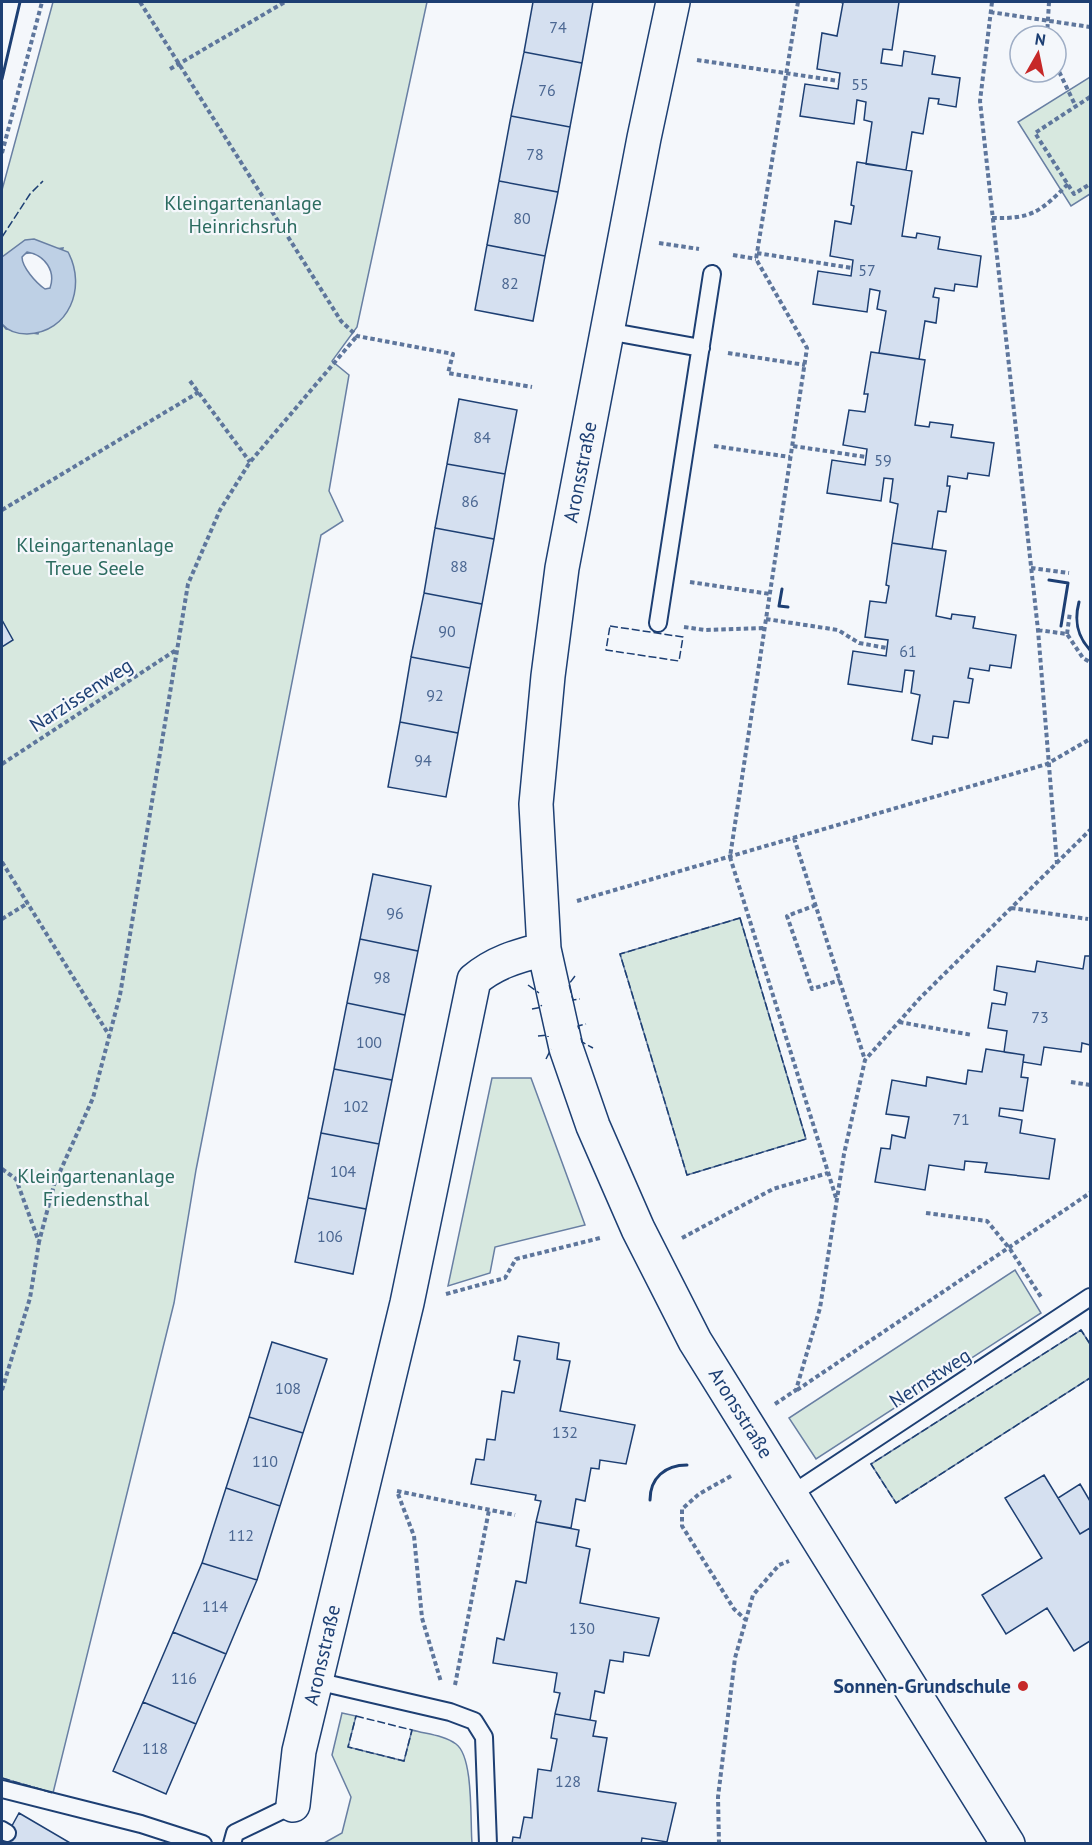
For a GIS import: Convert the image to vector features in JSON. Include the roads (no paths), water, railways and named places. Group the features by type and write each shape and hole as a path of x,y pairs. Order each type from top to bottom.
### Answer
{"street":[{"name":"Aronsstraße","path":"674,2 644,138 562,568 548,676 537,804 544,949 574,1070 593,1126 638,1229 695,1341 1008,1844"},
{"name":"Aronsstraße","path":"294,1805 299,1751 407,1303 474,980 488,969 514,956 544,949"}],"lane":[{"path":"658,623 712,274"},
{"path":"607,331 701,348"},
{"name":"Nernstweg","path":"792,1494 1090,1297"},
{"path":"316,1681 450,1712 474,1721 484,1737 488,1844"},
{"path":"2,1789 141,1824 203,1844"},
{"name":"Aronsstraße","path":"232,1844 235,1833 294,1805"}],"water":[{"path":"34,239 68,252 76,279 70,306 63,317 54,326 42,332 27,334 13,332 2,324 2,257 25,240","holes":["27,252 39,256 48,265 51,276 50,288 45,289 41,286 24,265 22,257"]}],"place":[{"name":"Sonnen-Grundschule","path":"1023,1686"}],"park label":[{"name":"Kleingartenanlage Heinrichsruh","path":"243,214"},
{"name":"Kleingartenanlage Treue Seele","path":"95,556"},
{"name":"Kleingartenanlage Friedensthal","path":"96,1188"}]}
